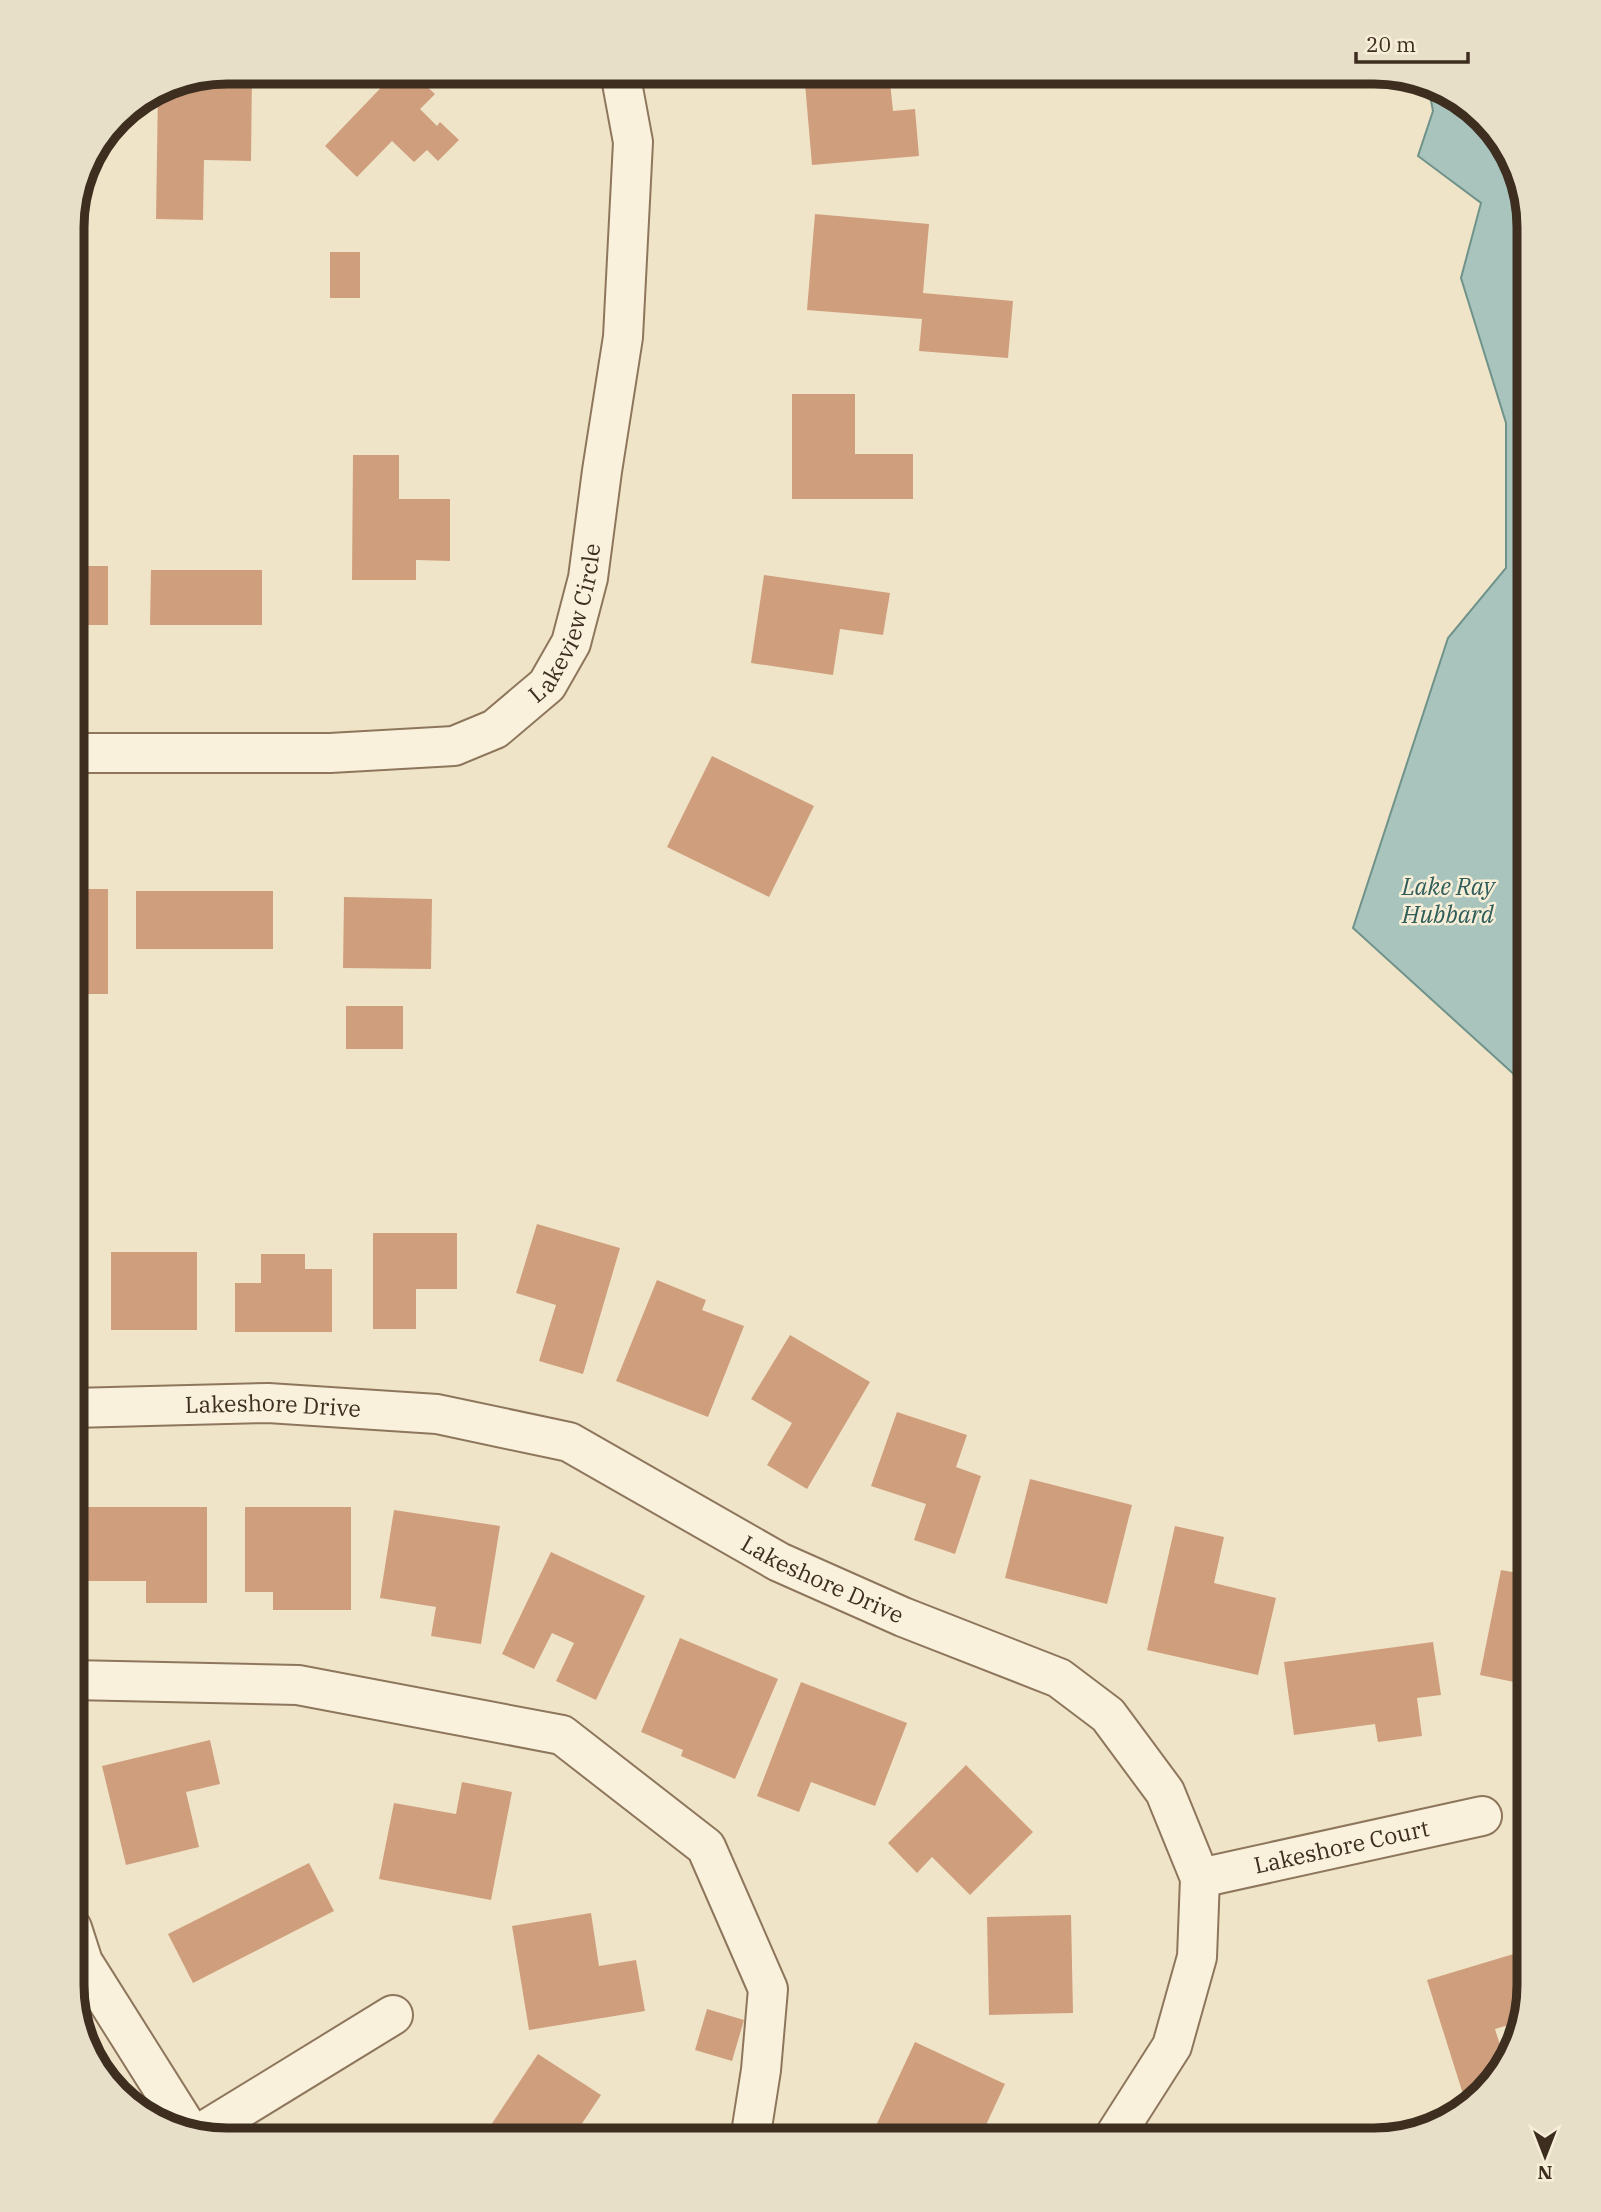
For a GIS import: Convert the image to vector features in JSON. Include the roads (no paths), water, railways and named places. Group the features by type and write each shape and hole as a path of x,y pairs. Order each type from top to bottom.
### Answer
{"street":[{"name":"Lakeview Circle","path":"84,753 330,753 454,746 495,729 547,685 571,643 588,578 623,337 633,142 622,84"},
{"name":"Lakeshore Drive","path":"84,1408 268,1404 437,1414 569,1442 779,1562 903,1617 1059,1678 1108,1715 1166,1792 1200,1878 1197,1957 1172,2046 1120,2128"},
{"path":"84,1680 298,1685 562,1735 706,1847 768,1989 761,2070 752,2128"},
{"name":"Lakeshore Court","path":"1200,1878 1482,1816"},
{"path":"84,1964 183,2120"},
{"path":"211,2127 393,2015"}],"water":[{"name":"Lake Ray Hubbard","path":"1430,96 1461,114 1487,140 1506,172 1516,209 1517,1077 1353,928 1448,638 1506,568 1506,423 1461,278 1481,203 1418,156 1433,111"}]}
